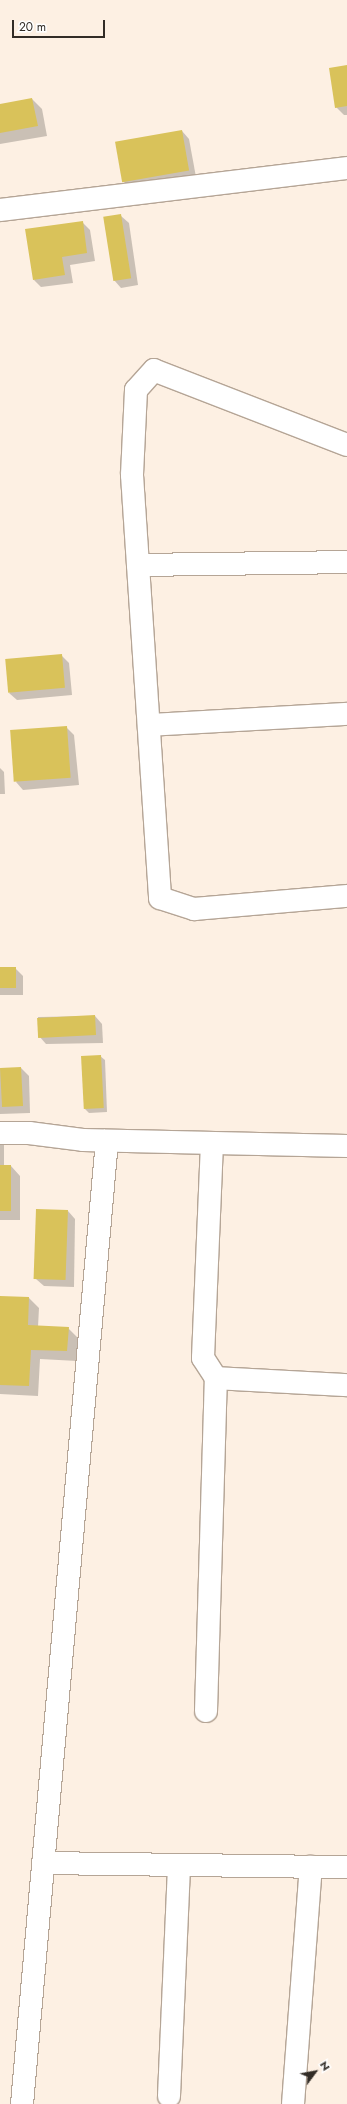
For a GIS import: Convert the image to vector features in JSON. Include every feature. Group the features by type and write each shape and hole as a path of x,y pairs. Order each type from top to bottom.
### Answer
{"street":[{"path":"0,210 347,168"},
{"path":"347,444 154,370 136,390 132,475 160,898 194,909 347,896"},
{"path":"138,565 347,562"},
{"path":"149,724 347,714"},
{"path":"0,1132 107,1141 347,1146"},
{"path":"22,2104 107,1141"},
{"path":"206,1711 216,1378 203,1358 212,1143"},
{"path":"216,1378 347,1385"},
{"path":"43,1863 347,1867"},
{"path":"169,2096 179,1865"},
{"path":"293,2104 311,1867"}],"building":[{"path":"347,65 347,106 335,108 329,68"},
{"path":"32,98 38,126 0,133 0,104"},
{"path":"182,130 189,170 122,182 115,142"},
{"path":"121,214 131,278 113,281 103,217"},
{"path":"83,221 87,253 62,257 65,275 33,280 25,229"},
{"path":"62,654 65,688 8,693 5,659"},
{"path":"67,726 71,778 14,782 10,730"},
{"path":"0,967 16,967 16,988 0,988"},
{"path":"95,1015 96,1035 38,1038 37,1018"},
{"path":"101,1055 104,1108 84,1109 81,1056"},
{"path":"21,1067 23,1106 2,1107 0,1068"},
{"path":"0,1165 11,1165 11,1211 0,1211"},
{"path":"36,1209 68,1210 66,1280 34,1279"},
{"path":"0,1296 29,1297 28,1325 69,1327 67,1351 31,1350 29,1386 0,1385"}]}
